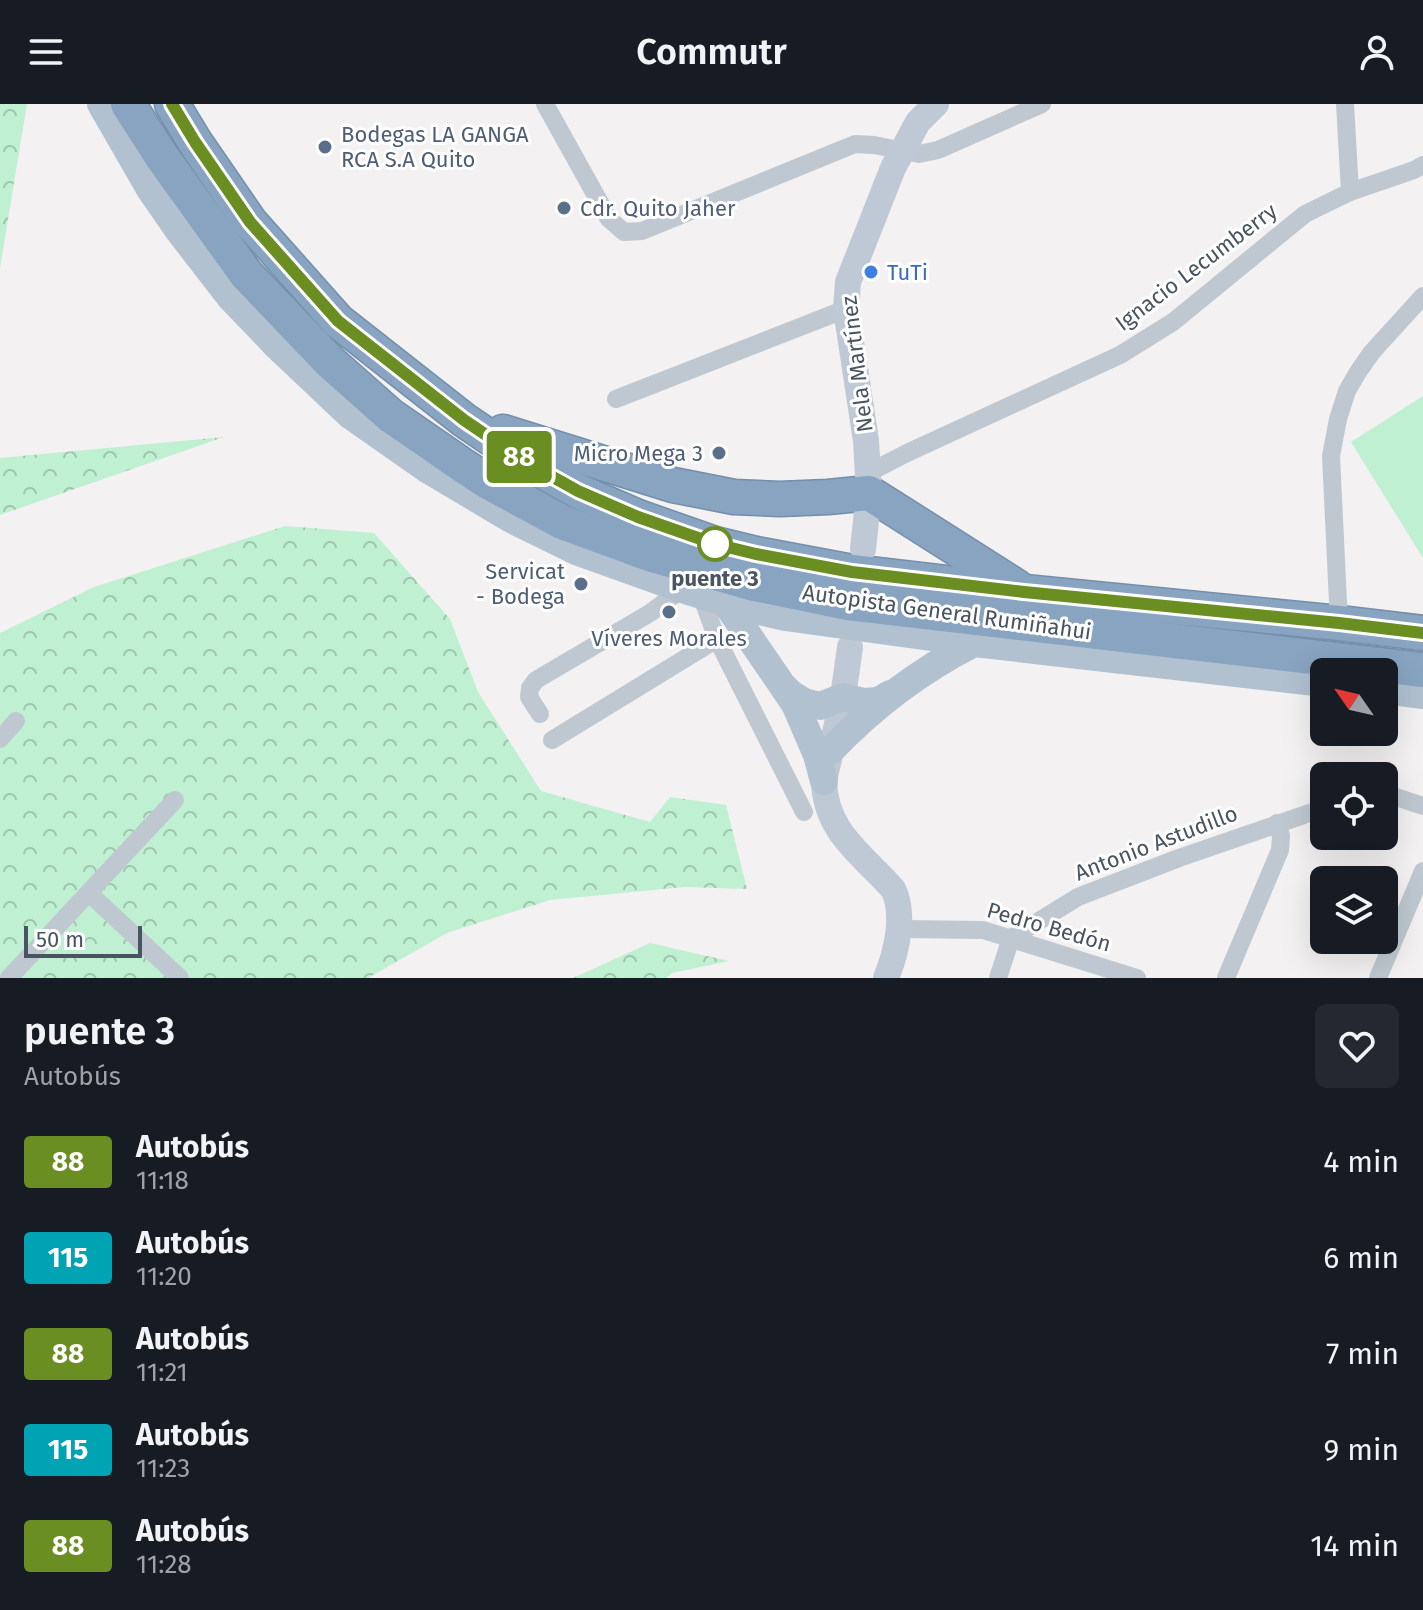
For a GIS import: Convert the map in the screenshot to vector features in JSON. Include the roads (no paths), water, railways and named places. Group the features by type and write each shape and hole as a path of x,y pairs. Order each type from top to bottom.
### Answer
{"highway":[{"name":"Autopista General Rumiñahui","path":"128,104 246,274 330,362 391,416 462,465 562,522 652,555 750,583 848,603 1423,670"},
{"name":"Autopista General Rumiñahui","path":"172,104 250,222 338,321 464,420 526,462 578,491 638,517 715,544 852,572 1423,633"},
{"path":"464,420 673,485 734,497 828,497 869,483 1024,592"}],"main road":[{"path":"101,104 150,189 230,297 350,415 427,469 511,519 576,551 703,596 785,617 974,643 1310,681"},
{"name":"Nela Martínez","path":"863,549 869,483 866,441 846,309 848,282 902,151 918,122 936,104"},
{"path":"703,596 791,694 820,706 843,697 864,702 878,701 893,693"},
{"path":"830,751 893,693 932,666 974,643"},
{"path":"824,781 843,697 850,647"},
{"path":"780,681 795,704 817,755 830,814 851,847 897,896 899,929 886,978"},
{"path":"1398,692 1423,695"}],"street":[{"path":"545,104 609,219 624,232 642,231 855,144 919,154 938,150 1042,104"},
{"path":"1345,104 1350,192"},
{"name":"Ignacio Lecumberry","path":"869,483 907,453 1120,355 1173,322 1305,214 1350,192 1423,165"},
{"path":"1339,623 1331,456 1338,419 1347,391 1358,372 1423,296"},
{"path":"616,399 846,309"},
{"path":"540,714 529,697 530,688 536,680 650,613 703,596 717,639 804,812"},
{"path":"552,740 717,639"},
{"path":"0,739 16,721"},
{"path":"1398,798 1423,806"},
{"path":"9,978 175,800"},
{"name":"Antonio Astudillo","path":"1011,938 1078,897 1310,812"},
{"path":"1226,978 1280,850 1281,836 1277,823"},
{"path":"1378,978 1423,871"},
{"path":"89,893 180,978"},
{"name":"Pedro Bedón","path":"899,929 983,930 1137,978"},
{"path":"998,978 1011,938"}],"place":[{"name":"Bodegas LA GANGA RCA S.A Quito","path":"325,147"},
{"name":"Cdr. Quito Jaher","path":"564,208"},
{"name":"TuTi","path":"871,272"},
{"name":"Micro Mega 3","path":"719,453"},
{"name":"puente 3","path":"715,544"},
{"name":"Servicat - Bodega","path":"581,584"},
{"name":"Víveres Morales","path":"669,612"}]}
